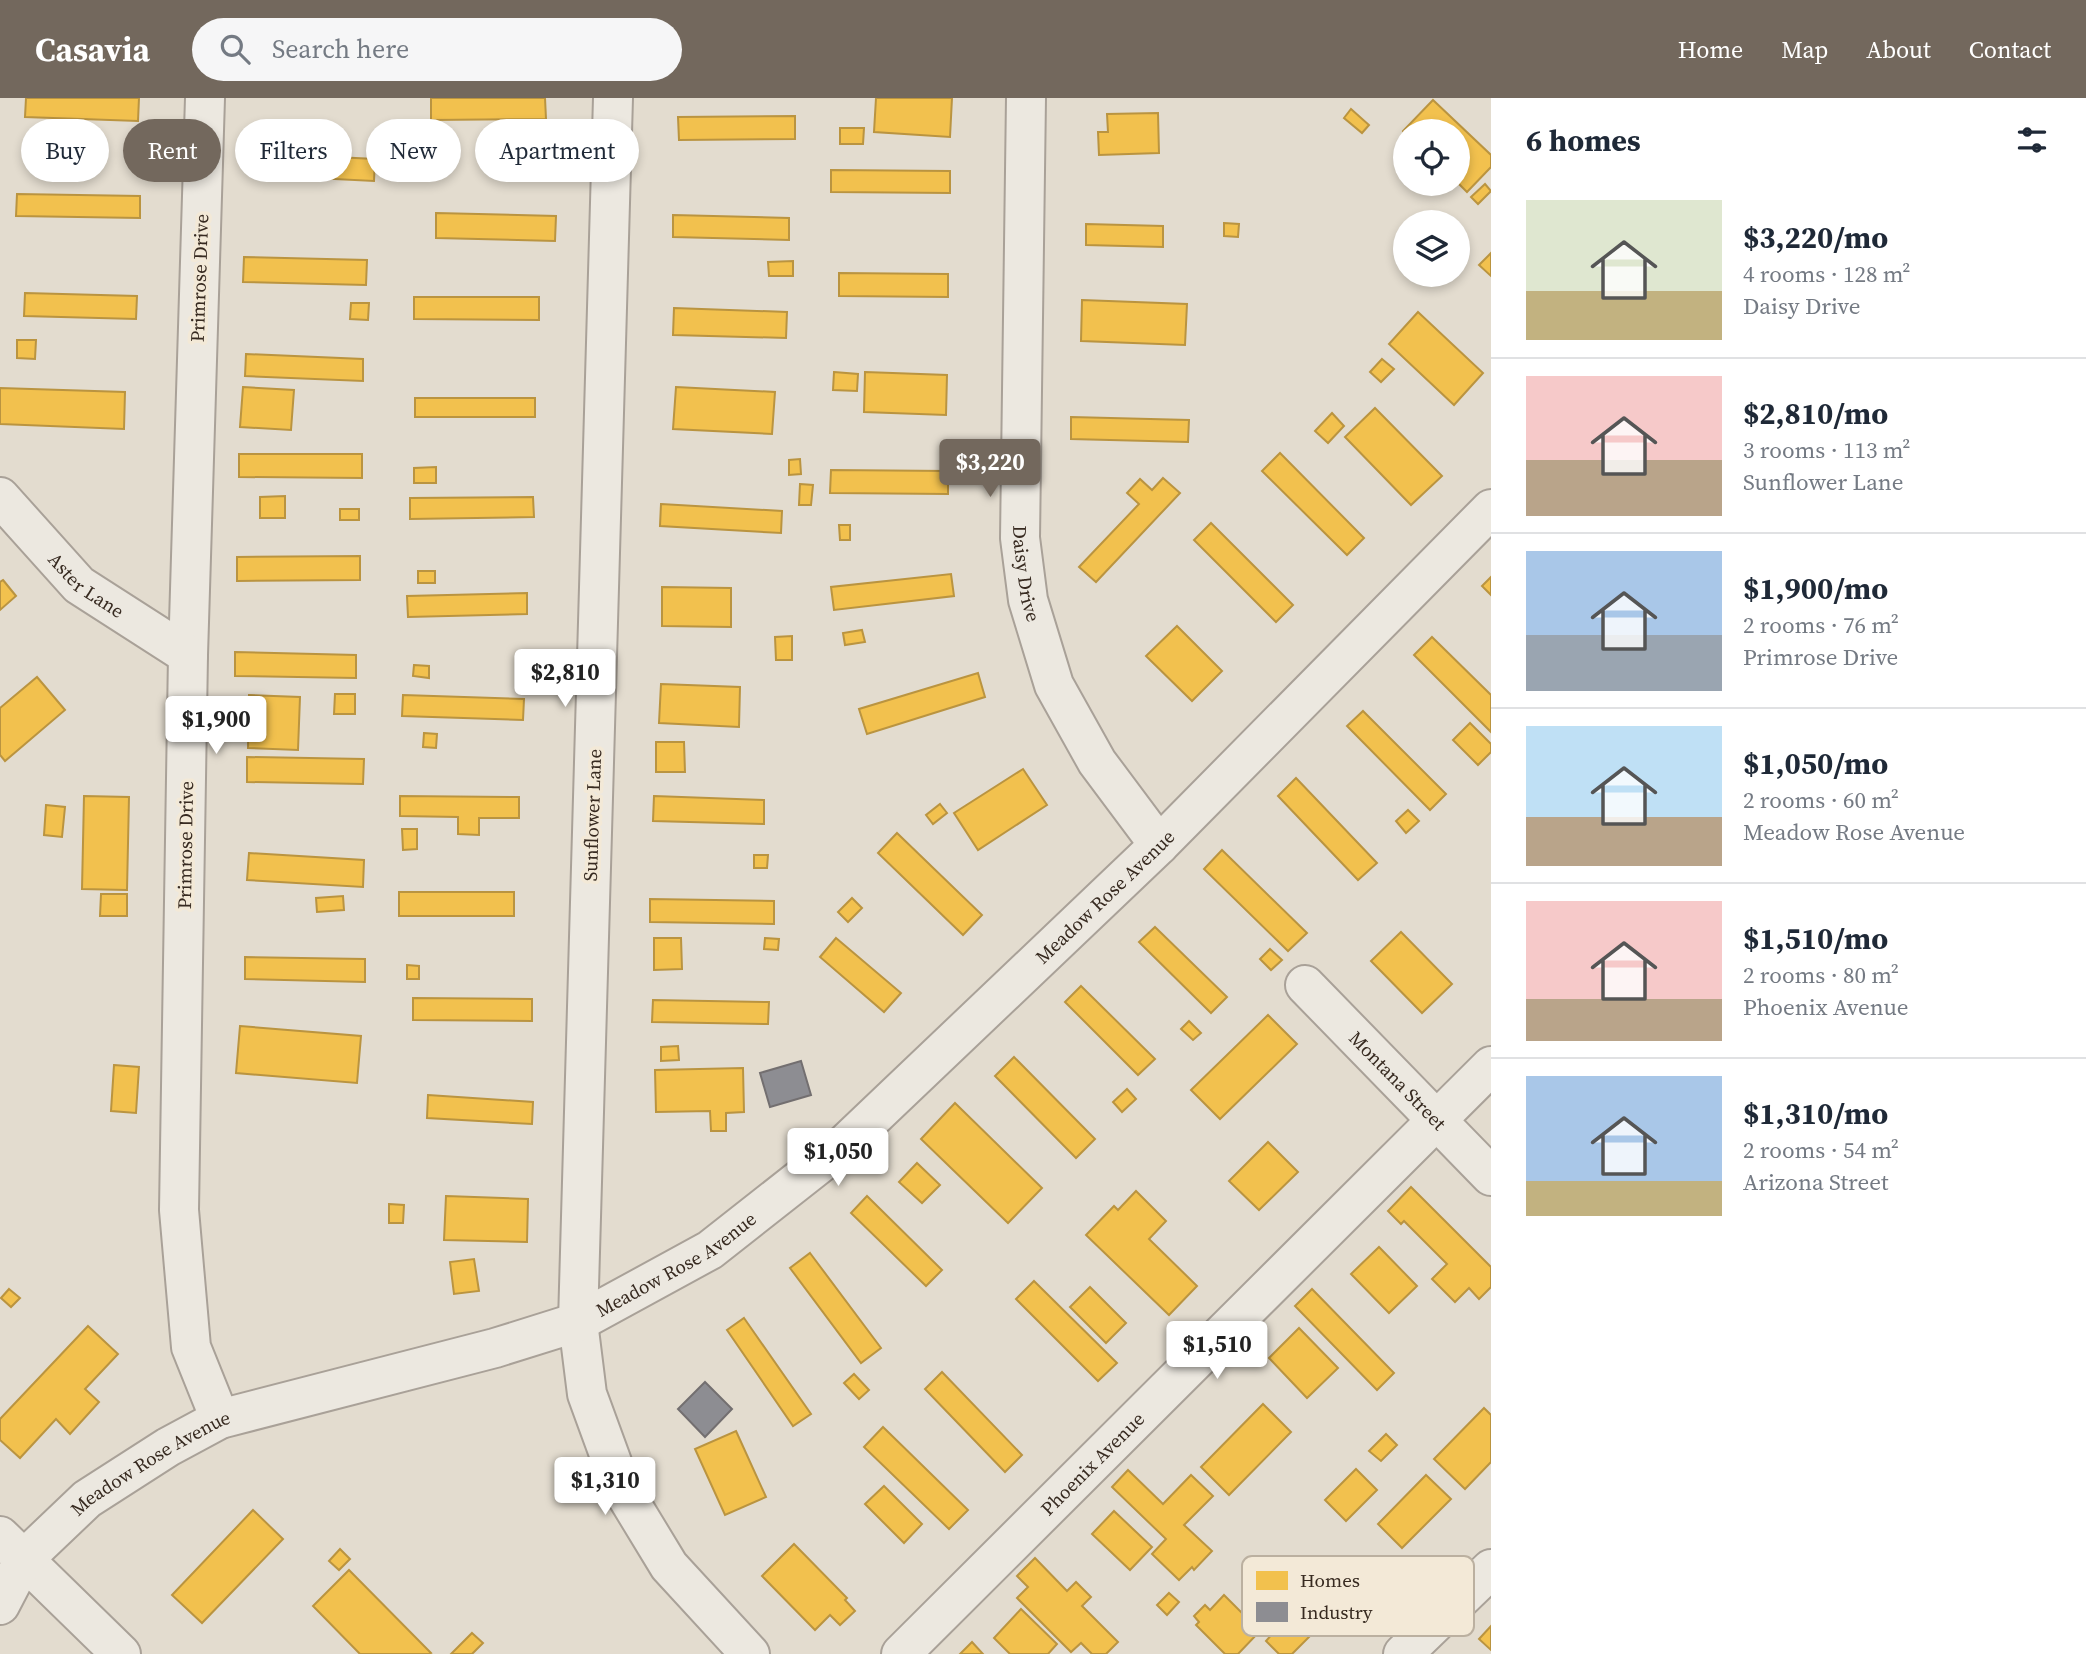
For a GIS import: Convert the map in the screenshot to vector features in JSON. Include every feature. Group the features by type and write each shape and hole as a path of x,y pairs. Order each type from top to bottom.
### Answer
{"street":[{"name":"Primrose Drive","path":"205,98 188,655 179,1210 191,1347 220,1419"},
{"name":"Sunflower Lane","path":"612,98 578,1322 587,1394 621,1487 669,1566 750,1654"},
{"name":"Daisy Drive","path":"1026,98 1020,538 1028,600 1054,685 1097,762 1159,845"},
{"name":"Aster Lane","path":"0,497 79,585 188,655"},
{"name":"Meadow Rose Avenue","path":"0,1605 12,1548 168,1447 220,1419 495,1348 578,1322 710,1250 846,1143 1159,845 1491,509"},
{"name":"Montana Street","path":"1305,985 1491,1176"},
{"name":"Phoenix Avenue","path":"901,1654 1491,1066"},
{"path":"12,1548 121,1654"},
{"path":"1474,1585 1491,1569"},
{"path":"1403,1654 1422,1636"}],"building: Homes":[{"path":"26,98 139,98 138,119 25,117"},
{"path":"431,98 545,98 546,119 431,119"},
{"path":"876,98 952,98 950,137 874,132"},
{"path":"1433,100 1453,119 1415,119"},
{"path":"1351,109 1369,125 1362,133 1344,118"},
{"path":"1158,113 1159,153 1099,155 1098,132 1108,132 1107,114"},
{"path":"795,116 795,139 679,140 678,117"},
{"path":"840,128 864,128 863,144 840,144"},
{"path":"1470,135 1491,155 1491,167 1470,189"},
{"path":"352,158 366,159 366,181 352,180"},
{"path":"831,170 950,171 950,193 831,192"},
{"path":"1485,184 1491,191 1478,204 1471,197"},
{"path":"17,194 140,196 140,218 16,216"},
{"path":"436,213 556,216 555,241 436,238"},
{"path":"673,215 789,218 789,240 673,237"},
{"path":"1224,223 1239,224 1238,237 1224,236"},
{"path":"1086,224 1163,226 1163,247 1086,245"},
{"path":"1491,253 1491,276 1479,265"},
{"path":"244,257 367,260 366,285 243,282"},
{"path":"793,261 793,276 769,276 768,262"},
{"path":"839,273 948,274 948,297 839,296"},
{"path":"25,293 137,296 136,319 24,316"},
{"path":"414,297 539,297 539,320 414,319"},
{"path":"1082,300 1187,304 1185,345 1081,341"},
{"path":"351,303 369,303 368,320 350,319"},
{"path":"674,308 787,312 786,338 673,335"},
{"path":"1418,312 1483,373 1454,405 1389,344"},
{"path":"17,340 36,340 35,359 17,358"},
{"path":"246,354 363,359 363,381 245,376"},
{"path":"1382,359 1394,369 1381,382 1370,372"},
{"path":"834,372 858,374 857,391 833,390"},
{"path":"865,372 947,375 946,415 864,412"},
{"path":"243,387 294,390 291,430 240,427"},
{"path":"676,387 775,392 772,434 673,429"},
{"path":"0,388 125,392 124,429 0,424"},
{"path":"415,398 535,398 535,417 415,417"},
{"path":"1375,408 1442,476 1411,505 1345,437"},
{"path":"1332,413 1344,426 1328,443 1315,431"},
{"path":"1071,417 1189,420 1188,442 1071,439"},
{"path":"1280,453 1364,538 1347,555 1262,471"},
{"path":"239,454 362,454 362,478 239,477"},
{"path":"800,459 801,474 789,475 789,460"},
{"path":"436,467 436,483 414,483 414,468"},
{"path":"831,470 948,471 948,494 830,493"},
{"path":"1163,478 1180,493 1096,582 1079,567 1139,504 1127,493 1140,479 1152,490"},
{"path":"800,484 813,485 811,505 799,505"},
{"path":"285,496 285,518 260,518 260,497"},
{"path":"533,497 534,517 410,519 410,498"},
{"path":"661,504 782,511 781,533 660,526"},
{"path":"340,509 359,509 359,520 340,520"},
{"path":"1211,523 1293,605 1276,622 1194,540"},
{"path":"839,525 850,525 850,540 840,540"},
{"path":"360,556 360,580 237,581 237,557"},
{"path":"418,571 435,571 435,583 418,583"},
{"path":"951,574 954,596 834,610 831,587"},
{"path":"1491,577 1491,595 1482,586"},
{"path":"3,580 16,596 0,610 0,582"},
{"path":"662,587 731,588 731,627 662,626"},
{"path":"527,593 527,614 408,617 407,596"},
{"path":"1177,626 1222,671 1192,701 1146,656"},
{"path":"862,630 865,642 845,645 843,633"},
{"path":"792,636 792,660 776,660 775,637"},
{"path":"1432,637 1491,695 1491,732 1414,655"},
{"path":"235,652 356,655 356,678 235,676"},
{"path":"414,665 429,666 429,678 413,676"},
{"path":"978,673 985,697 867,734 859,709"},
{"path":"37,677 65,710 5,761 0,755 0,708"},
{"path":"661,684 740,687 739,727 659,723"},
{"path":"335,694 355,694 355,714 334,714"},
{"path":"249,695 300,697 298,750 248,748"},
{"path":"403,695 524,699 523,720 402,716"},
{"path":"1363,711 1446,794 1430,810 1347,726"},
{"path":"1470,723 1491,744 1491,752 1478,765 1453,740"},
{"path":"424,733 437,734 436,748 423,747"},
{"path":"656,742 684,742 685,772 656,772"},
{"path":"247,757 364,759 363,784 247,782"},
{"path":"1023,769 1047,805 978,850 954,813"},
{"path":"1296,778 1377,863 1358,880 1278,796"},
{"path":"84,796 129,797 127,890 82,889"},
{"path":"400,796 519,797 519,818 479,818 479,835 458,834 458,817 400,816"},
{"path":"654,796 764,800 764,824 653,821"},
{"path":"940,804 947,813 933,824 926,815"},
{"path":"46,805 65,807 62,837 44,835"},
{"path":"1408,810 1419,821 1406,833 1396,821"},
{"path":"402,829 417,829 417,849 403,850"},
{"path":"897,833 982,915 963,935 878,853"},
{"path":"1222,850 1307,933 1288,951 1204,869"},
{"path":"249,853 364,860 363,887 247,880"},
{"path":"754,855 768,855 767,868 754,868"},
{"path":"399,892 514,892 514,916 399,916"},
{"path":"101,894 127,894 127,916 100,916"},
{"path":"343,896 344,910 317,912 316,898"},
{"path":"852,898 862,908 848,922 838,912"},
{"path":"650,899 774,901 774,924 650,922"},
{"path":"1155,927 1227,997 1211,1013 1139,942"},
{"path":"1401,932 1452,984 1422,1013 1371,961"},
{"path":"654,938 681,938 682,969 654,970"},
{"path":"765,938 779,939 778,950 764,949"},
{"path":"836,938 901,993 884,1012 820,957"},
{"path":"1270,949 1282,960 1271,970 1260,959"},
{"path":"245,957 365,959 365,982 245,979"},
{"path":"407,965 419,966 419,979 407,979"},
{"path":"1081,986 1155,1059 1138,1075 1065,1002"},
{"path":"413,998 532,999 532,1021 413,1020"},
{"path":"653,1000 769,1002 768,1024 652,1022"},
{"path":"1268,1015 1297,1044 1220,1119 1191,1090"},
{"path":"1189,1021 1201,1033 1193,1040 1181,1029"},
{"path":"240,1026 361,1036 357,1083 236,1073"},
{"path":"678,1046 679,1060 661,1061 661,1047"},
{"path":"1014,1057 1095,1139 1076,1158 995,1076"},
{"path":"114,1065 139,1067 136,1113 111,1111"},
{"path":"743,1068 744,1112 726,1113 726,1131 711,1131 710,1111 656,1112 655,1070"},
{"path":"1127,1089 1136,1099 1122,1112 1113,1102"},
{"path":"428,1095 533,1102 532,1124 427,1118"},
{"path":"955,1103 1042,1188 1008,1223 921,1139"},
{"path":"1268,1142 1298,1172 1259,1210 1229,1181"},
{"path":"917,1163 940,1185 922,1203 899,1182"},
{"path":"1411,1187 1491,1267 1491,1287 1479,1299 1469,1288 1455,1302 1432,1279 1447,1264 1404,1221 1401,1224 1388,1211"},
{"path":"1136,1191 1166,1221 1149,1239 1197,1286 1169,1315 1086,1235 1114,1206 1118,1210"},
{"path":"446,1196 528,1199 527,1242 444,1240"},
{"path":"867,1196 942,1270 926,1286 851,1213"},
{"path":"389,1204 404,1205 403,1223 389,1223"},
{"path":"1379,1247 1417,1286 1389,1313 1351,1274"},
{"path":"810,1253 881,1348 861,1363 790,1268"},
{"path":"474,1259 479,1291 454,1294 450,1262"},
{"path":"1034,1281 1117,1363 1098,1381 1016,1299"},
{"path":"1090,1287 1126,1323 1106,1343 1070,1307"},
{"path":"9,1289 20,1298 11,1307 1,1298"},
{"path":"1312,1289 1394,1373 1377,1390 1295,1306"},
{"path":"744,1318 811,1414 793,1426 727,1330"},
{"path":"88,1326 118,1354 85,1389 99,1402 70,1434 56,1419 20,1458 0,1440 0,1419"},
{"path":"1299,1328 1338,1368 1307,1398 1269,1358"},
{"path":"942,1372 1022,1455 1005,1472 925,1389"},
{"path":"854,1374 869,1390 859,1399 844,1383"},
{"path":"1263,1404 1291,1432 1229,1495 1201,1467"},
{"path":"1484,1408 1491,1415 1491,1462 1465,1489 1434,1459"},
{"path":"883,1427 968,1510 949,1529 864,1447"},
{"path":"736,1431 766,1497 725,1515 695,1449"},
{"path":"1386,1434 1397,1445 1381,1461 1369,1451"},
{"path":"1356,1469 1377,1490 1346,1521 1325,1500"},
{"path":"1128,1470 1163,1504 1191,1475 1213,1496 1184,1525 1212,1551 1194,1570 1192,1567 1179,1580 1152,1554 1166,1539 1112,1487"},
{"path":"1426,1475 1451,1499 1402,1548 1378,1524"},
{"path":"884,1486 922,1524 904,1543 865,1504"},
{"path":"253,1510 283,1539 202,1623 172,1595"},
{"path":"1114,1511 1152,1547 1130,1570 1092,1534"},
{"path":"794,1544 847,1598 845,1600 855,1611 840,1625 830,1615 815,1630 762,1576"},
{"path":"340,1549 350,1559 339,1570 329,1561"},
{"path":"1035,1558 1067,1591 1076,1582 1091,1597 1082,1606 1118,1642 1106,1654 1092,1654 1081,1643 1071,1652 1017,1598 1028,1587 1017,1576"},
{"path":"349,1570 431,1653 360,1654 313,1606"},
{"path":"1169,1593 1179,1602 1167,1615 1157,1605"},
{"path":"1224,1595 1242,1613 1242,1636 1255,1636 1238,1654 1225,1654 1196,1625 1199,1622 1194,1616 1205,1605 1210,1610"},
{"path":"1021,1609 1057,1644 1048,1654 1010,1654 994,1638"},
{"path":"1491,1626 1491,1650 1479,1639"},
{"path":"472,1633 483,1643 472,1654 451,1654"},
{"path":"1270,1636 1310,1636 1292,1654 1279,1654 1266,1641"},
{"path":"972,1642 983,1654 960,1654"}],"building: Industry":[{"path":"801,1061 811,1095 770,1107 760,1073"},
{"path":"705,1382 732,1409 705,1437 678,1409"}]}
